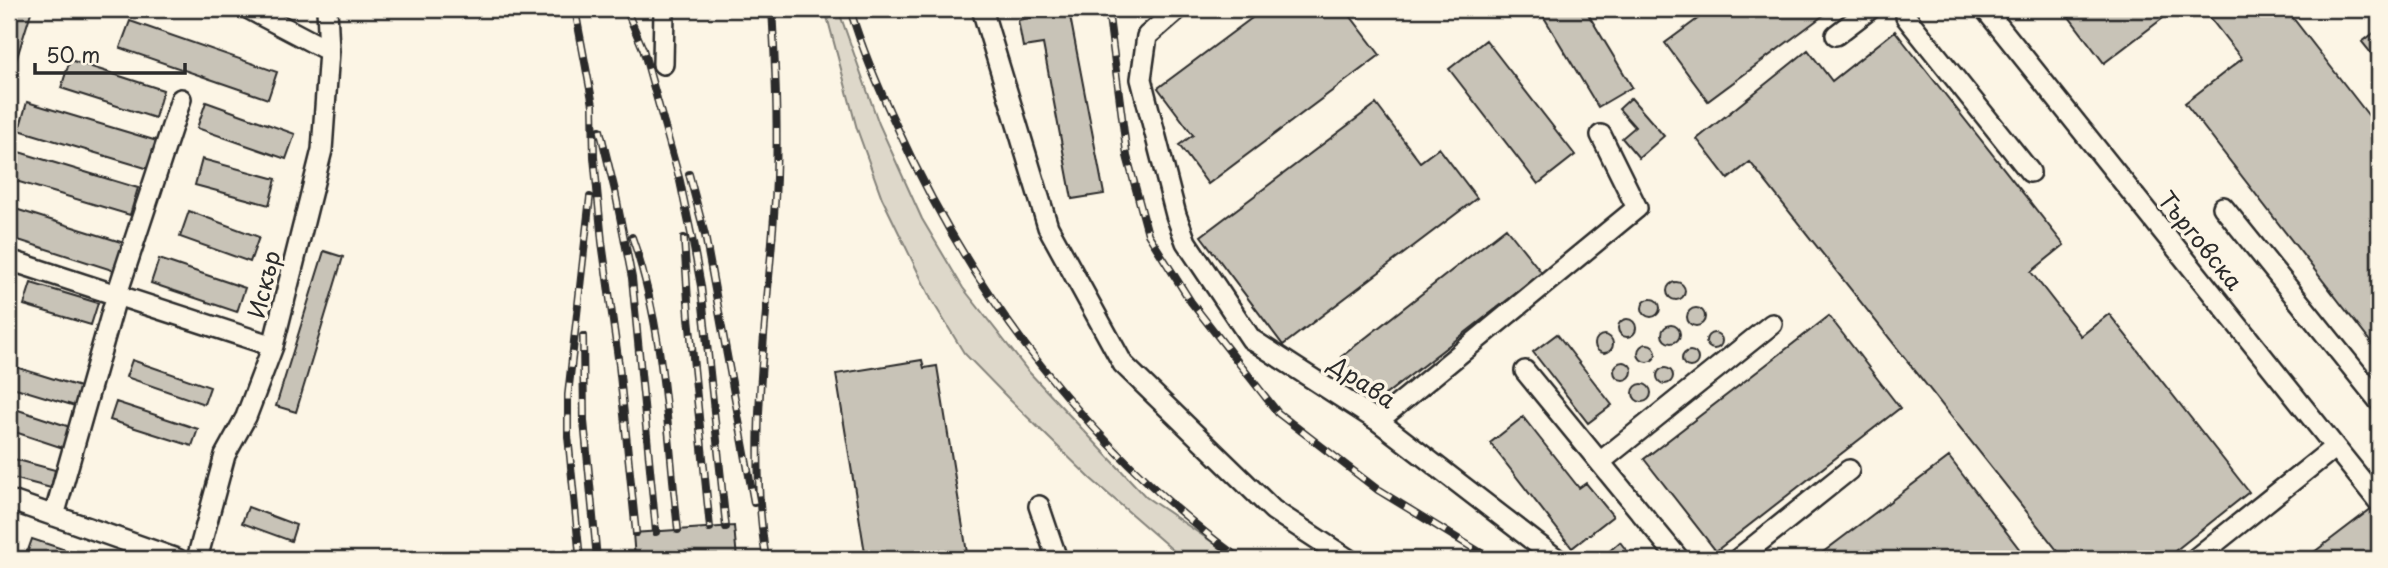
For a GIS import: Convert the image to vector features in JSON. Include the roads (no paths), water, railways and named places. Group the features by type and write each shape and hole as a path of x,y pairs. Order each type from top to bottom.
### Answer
{"street":[{"path":"249,9 329,51"},
{"name":"Искър","path":"197,559 225,455 246,417 273,346 322,150 329,51 327,9"},
{"path":"663,64 664,9"},
{"path":"982,9 1048,227 1123,364 1273,510 1348,559"},
{"name":"Драва","path":"1178,9 1147,36 1140,79 1176,215 1186,242 1251,339 1378,421 1558,559"},
{"path":"1836,35 1870,9"},
{"name":"Търговска","path":"1985,9 2379,502"},
{"path":"1907,11 2030,172"},
{"path":"54,516 117,295 181,99"},
{"path":"1378,421 1637,208 1601,135"},
{"path":"2222,207 2379,401"},
{"path":"9,260 273,346"},
{"path":"1600,462 1772,324"},
{"path":"1525,371 1679,559"},
{"path":"2196,559 2335,447"},
{"path":"1738,559 1849,470"},
{"path":"9,500 177,559"},
{"path":"1039,506 1057,559"}],"railway":[{"path":"575,9 593,105 594,157 602,242 619,365 636,533"},
{"path":"626,9 643,49 680,181 693,243 701,286 726,527"},
{"path":"766,559 761,516 759,430 776,164 772,9"},
{"path":"850,9 877,84 927,190 999,309 1086,419 1134,469 1185,516 1240,559"},
{"path":"1108,9 1127,156 1148,234 1191,302 1278,413 1378,490 1491,559"},
{"path":"600,130 632,278 656,532"},
{"path":"689,174 705,235 754,503"},
{"path":"580,559 568,436 568,395 590,197"},
{"path":"632,237 652,308 658,345 678,530"},
{"path":"684,238 710,528"},
{"path":"583,336 584,421 597,559"}]}
